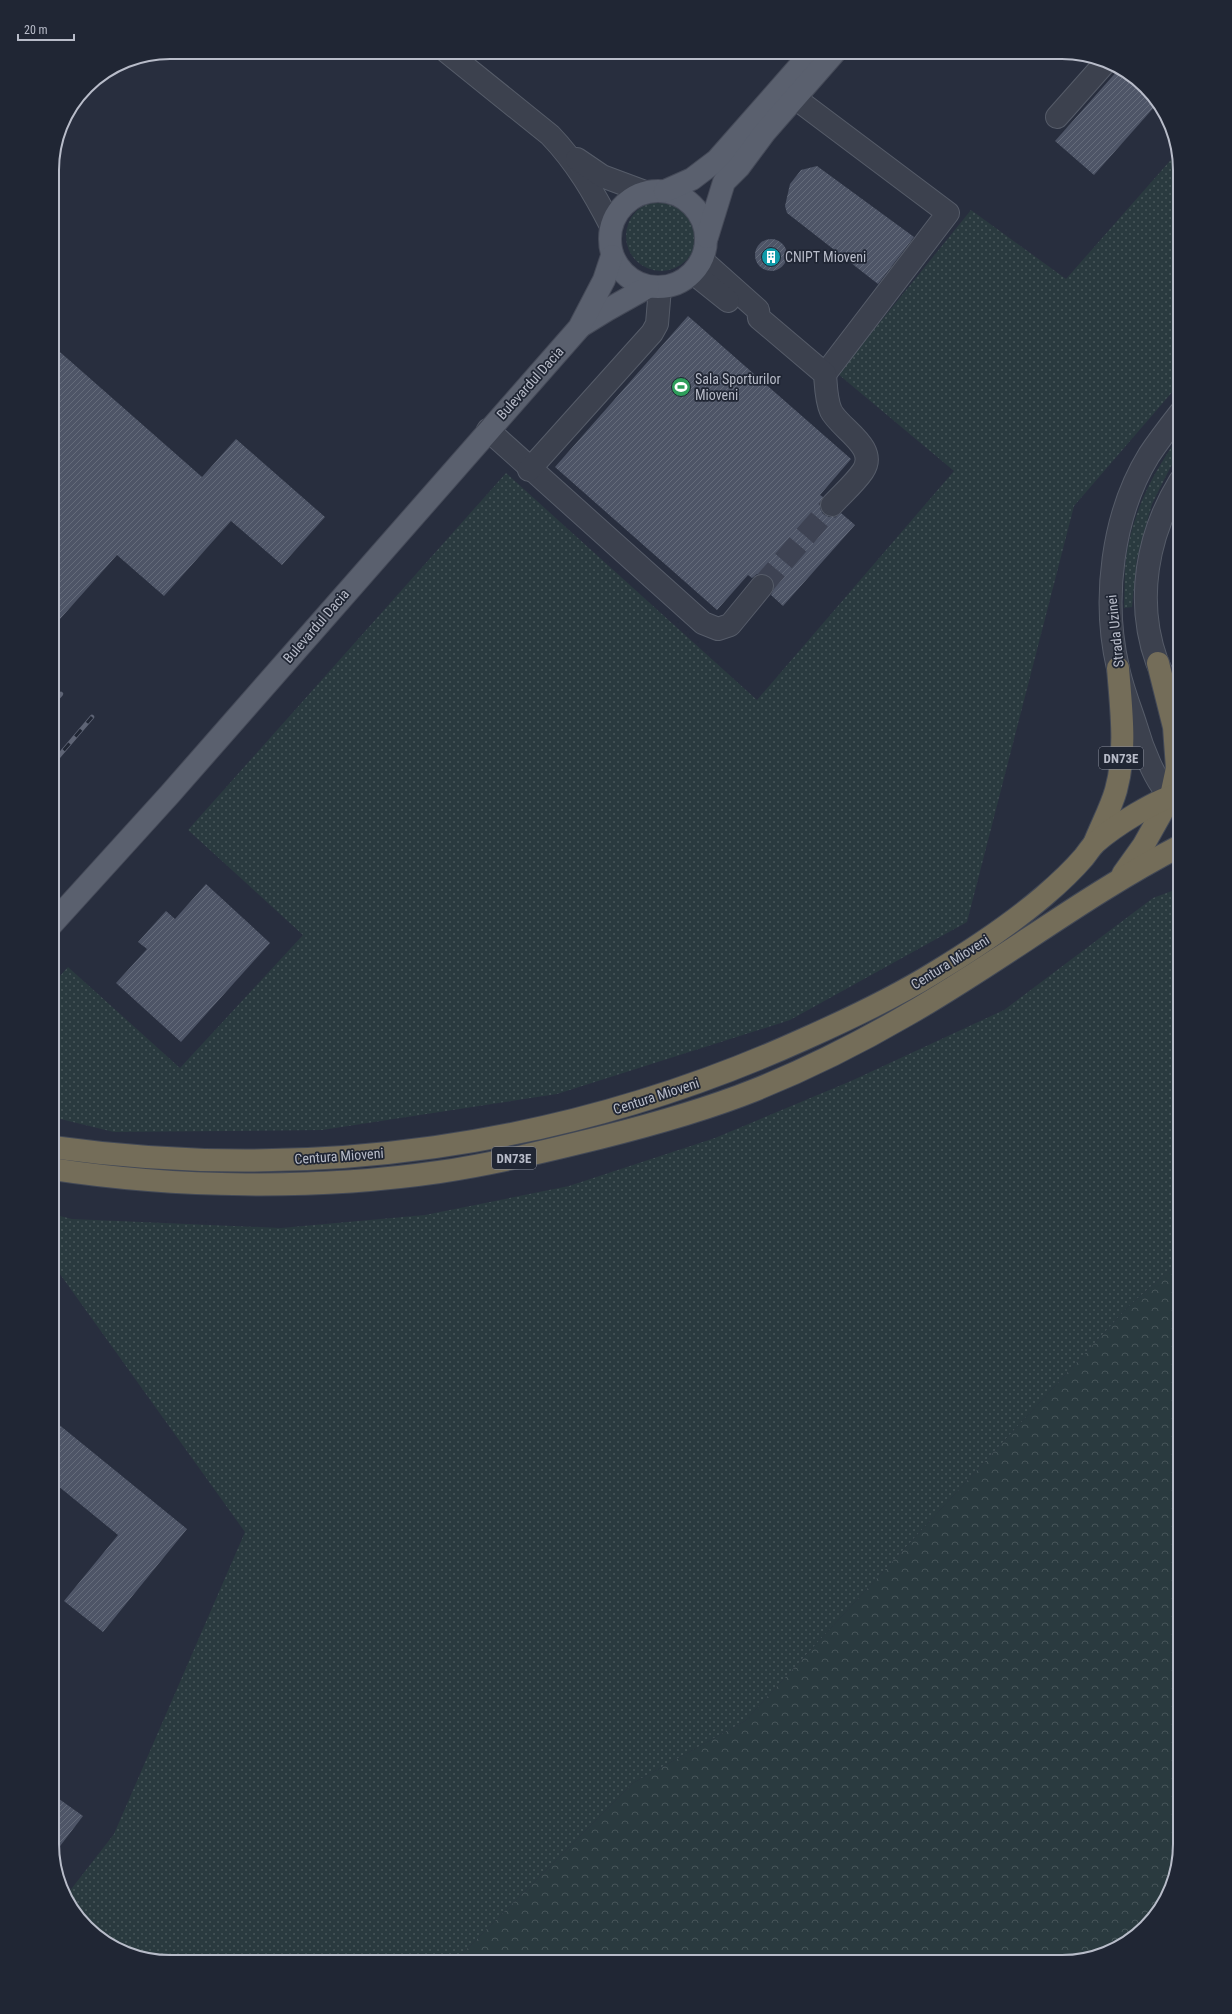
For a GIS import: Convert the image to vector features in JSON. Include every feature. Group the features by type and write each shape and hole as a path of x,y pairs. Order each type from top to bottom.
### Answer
{"highway":[{"name":"DN73E","path":"1158,663 1173,723"},
{"name":"DN73E","path":"1094,844 1116,790 1120,767 1123,743 1118,668"},
{"name":"Centura Mioveni","path":"59,1148 103,1154 174,1160 252,1161 342,1158 478,1142 588,1117 682,1089 760,1059 833,1026 898,994 934,973 995,933 1046,895 1084,857 1094,844 1131,818 1173,798"},
{"name":"DN73E","path":"1119,879 1173,802"},
{"name":"Centura Mioveni","path":"59,1170 161,1181 304,1183 370,1179 438,1172 504,1160 637,1128 755,1090 820,1060 906,1016 945,993 1119,879 1173,850"}],"main road":[{"path":"806,59 717,160 692,179 630,200 622,208 611,226 609,241 612,256 620,270 633,281 654,287 672,286 683,281 698,267 706,248 707,236 724,182 739,167 765,132 829,59"},
{"path":"655,192 681,196 694,206 703,220 707,236"},
{"path":"579,328 604,280 612,256"},
{"path":"579,328 607,310 654,287"},
{"name":"Bulevardul Dacia","path":"59,916 185,777 579,328"}],"street":[{"path":"456,59 550,135 562,148 589,184 611,226"},
{"path":"1057,117 1102,67"},
{"path":"795,98 948,213 825,374"},
{"path":"562,148 584,165 602,176 655,192"},
{"path":"698,267 750,319 759,318 825,374 828,400 831,411 865,450 867,460 864,470 832,505"},
{"path":"529,470 652,333 657,324 654,287"},
{"name":"Strada Uzinei","path":"1173,423 1144,465 1128,500 1121,523 1112,570 1110,591 1111,613 1118,668 1147,760 1173,791"},
{"path":"488,430 529,470 702,623 718,629 730,625 762,586"},
{"path":"1173,492 1160,522 1150,552 1146,576 1145,601 1147,623 1158,663 1173,689"}],"green space":[{"path":"1172,158 1173,391 1074,506 967,922 790,1020 557,1094 322,1130 114,1132 59,1119 59,977 68,967 180,1068 303,935 188,830 506,473 757,700 954,471 838,374 971,210 1066,279"},
{"path":"661,201 674,204 686,211 693,223 696,236 693,249 686,261 674,268 661,271 648,268 636,261 629,249 626,236 629,223 636,211 648,204"},
{"path":"1173,446 1173,464 1152,504 1137,558 1132,607 1124,608 1126,558 1133,524 1152,479"},
{"path":"1173,891 1173,1266 1127,1308 745,1721 633,1783 461,1955 163,1955 149,1953 121,1944 97,1927 87,1917 69,1891 114,1834 245,1532 59,1273 59,1216 72,1219 281,1228 425,1215 569,1186 715,1138 851,1081 1004,1010 1153,898"},
{"path":"1173,1266 1173,1844 1169,1872 1162,1893 1145,1917 1135,1927 1111,1944 1104,1947 1076,1954 1062,1955 461,1955 633,1783 745,1721 1127,1308"}],"building":[{"path":"1115,73 1135,87 1153,108 1094,175 1055,141"},
{"path":"817,166 914,237 878,284 787,213 785,206 790,184 801,170"},
{"name":"CNIPT Mioveni","path":"768,239 774,239 784,246 787,255 786,261 780,268 774,271 768,271 758,264 755,258 755,252 762,242"},
{"path":"688,316 851,459 820,495 823,497 820,503 820,508 823,514 829,517 835,517 841,513 855,525 783,606 771,595 774,588 774,582 770,577 764,574 757,574 752,578 748,575 717,610 555,467"},
{"path":"59,351 202,477 236,439 325,517 282,565 231,521 164,596 117,555 59,620"},
{"path":"206,884 270,943 181,1042 116,983 147,949 138,942 166,911 175,919"},
{"path":"59,1425 187,1529 103,1632 64,1601 118,1535 59,1487"},
{"path":"59,1799 83,1816 59,1847"}],"tunnel":[{"path":"762,586 832,505"}],"railway":[{"path":"59,756 92,717"}],"place":[{"name":"CNIPT Mioveni","path":"771,257"},
{"name":"Sala Sporturilor Mioveni","path":"681,387"}]}
